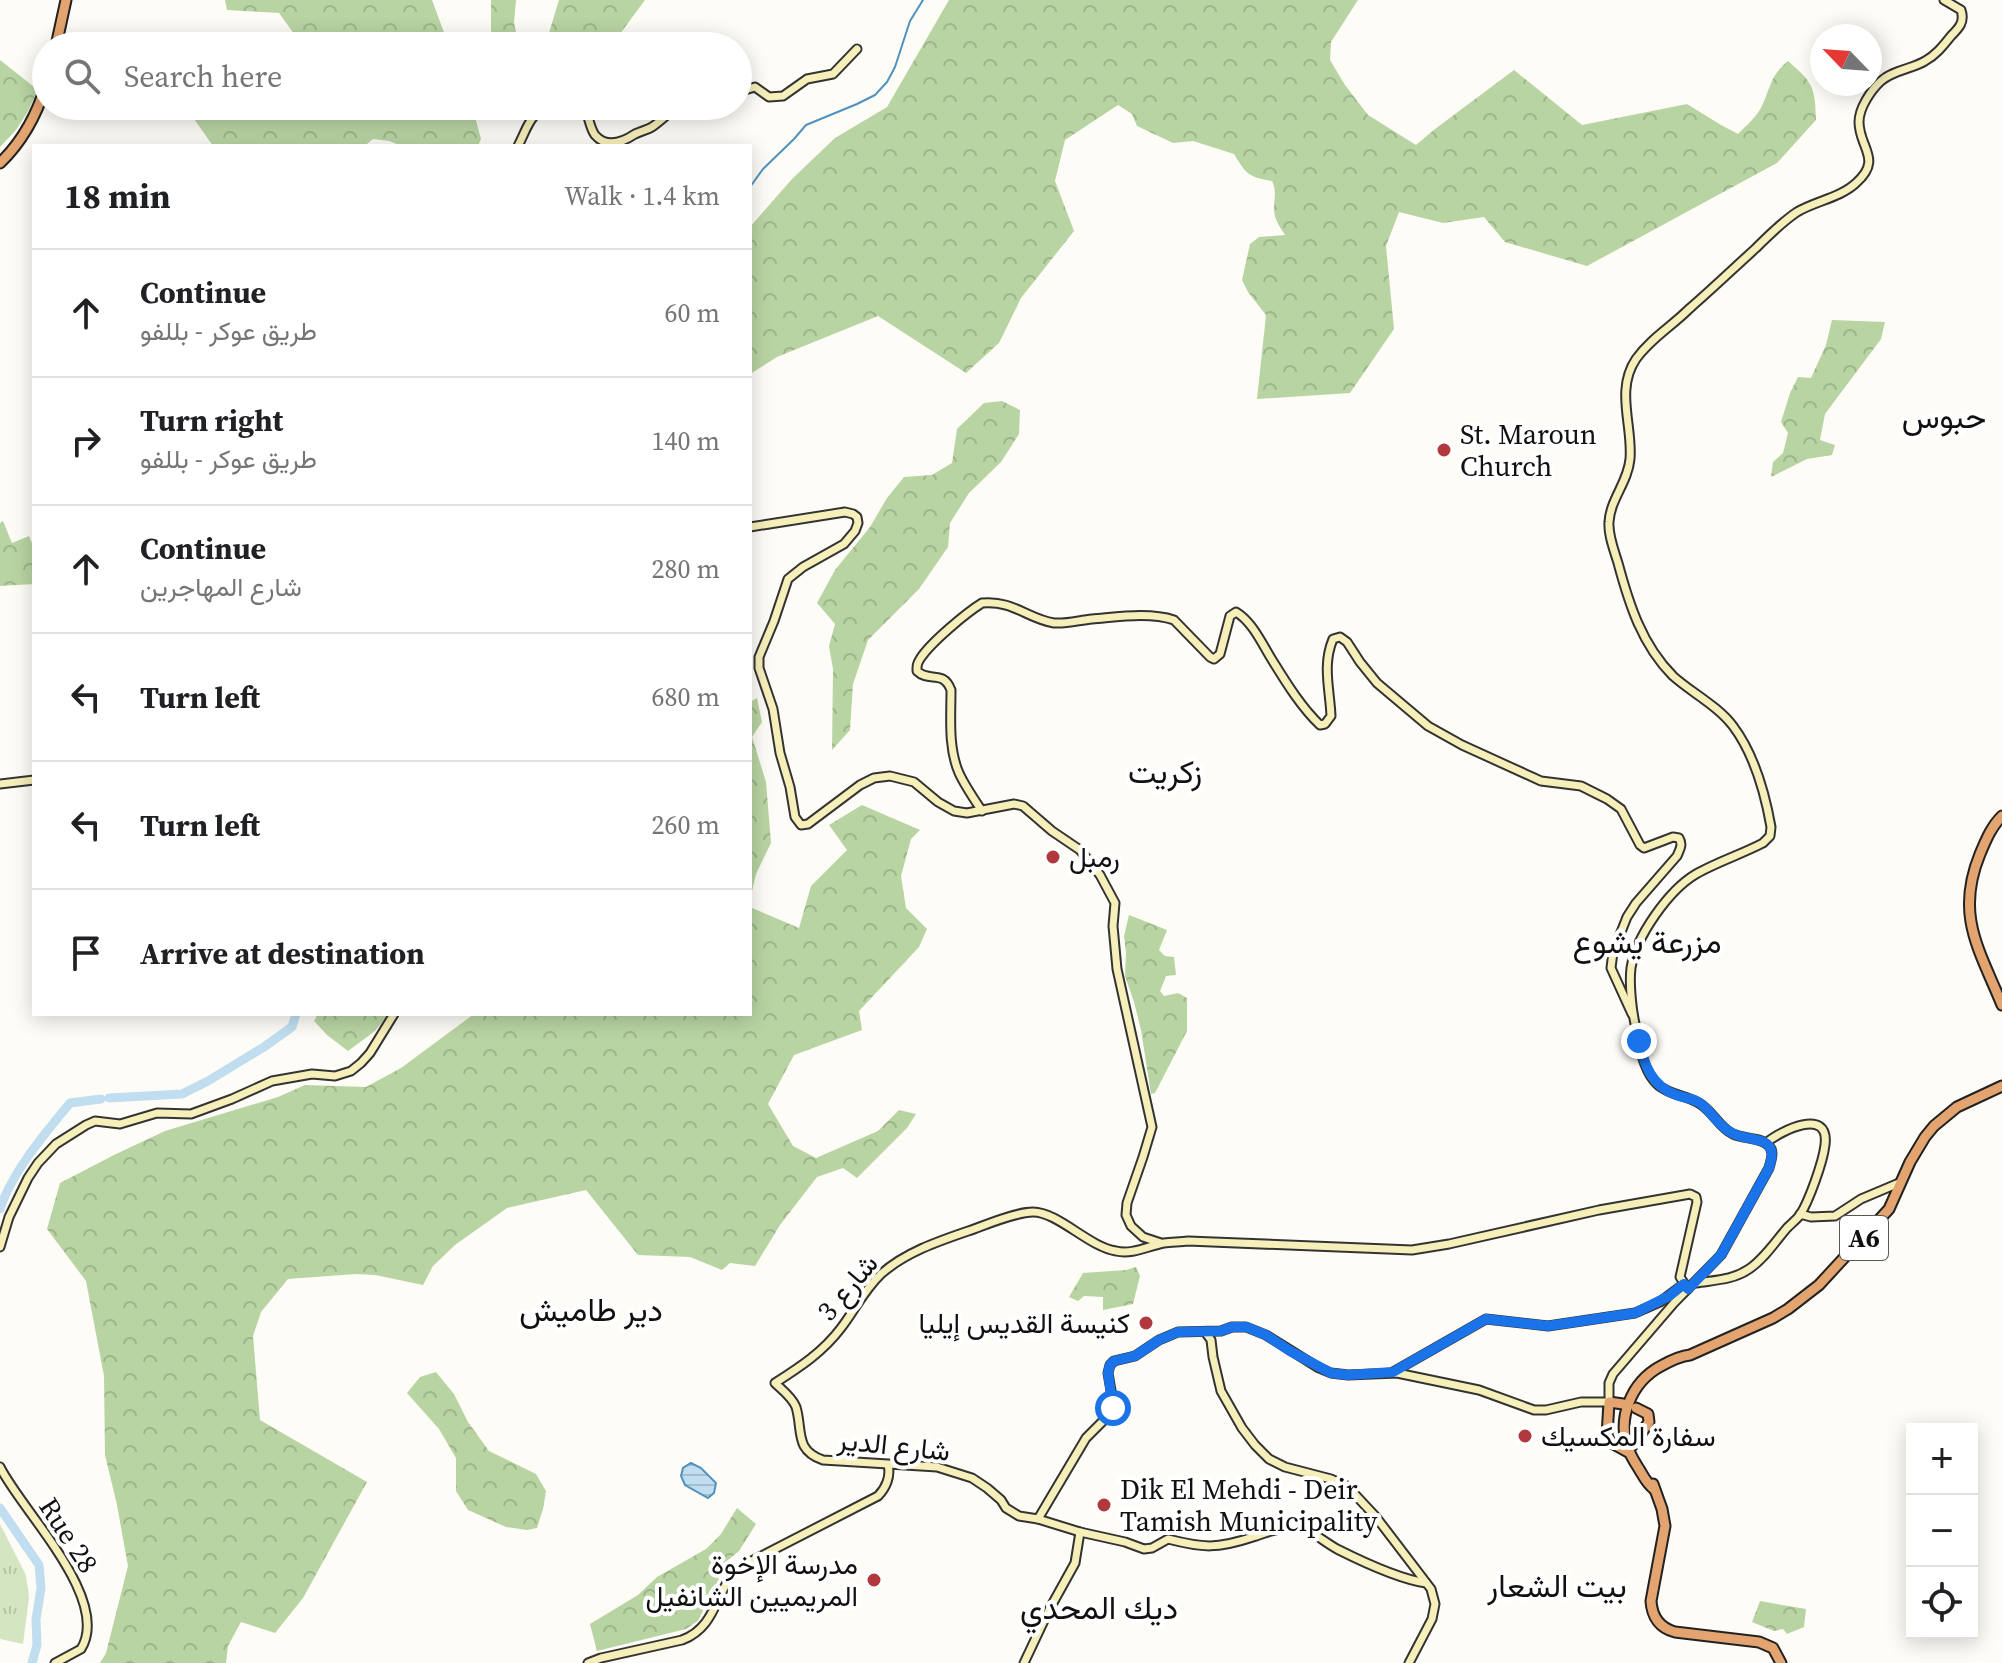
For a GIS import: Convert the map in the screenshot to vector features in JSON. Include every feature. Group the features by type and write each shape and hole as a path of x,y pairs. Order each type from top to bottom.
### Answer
{"highway":[{"path":"59,32 66,0"},
{"path":"0,163 14,150 32,118"},
{"path":"2002,816 1991,829 1974,869 1968,901 1971,931 2002,1005"},
{"name":"A6","path":"1781,1663 1776,1652 1763,1643 1672,1632 1656,1619 1651,1601 1665,1526 1654,1489 1648,1484 1625,1432 1629,1402 1643,1379 1659,1367 1773,1318 1819,1285 1889,1209 1897,1188 1934,1126 1957,1107 2002,1086"},
{"name":"A6","path":"1631,1449 1630,1421 1633,1404 1641,1388 1657,1374 1690,1355"},
{"path":"1623,1404 1609,1402 1606,1430 1612,1443 1631,1449 1649,1423 1649,1416 1636,1408"},
{"path":"1630,1421 1636,1428 1646,1428"},
{"path":"1612,1443 1625,1432"}],"street":[{"path":"1768,1145 1729,1132 1700,1103 1672,1093 1655,1082 1642,1055 1633,1016 1633,962 1659,909 1689,879 1763,843 1772,830 1761,786 1740,736 1727,719 1672,674 1633,616 1609,522 1630,459 1625,412 1629,376 1634,362 1645,348 1780,225 1805,208 1856,184 1869,164 1859,121 1865,103 1884,78 1934,56 1959,28 1963,18 1961,10 1944,0"},
{"path":"752,88 769,97 783,96 807,79 833,74 857,49"},
{"path":"519,144 531,120"},
{"path":"589,120 598,137 615,143 650,129 661,120"},
{"path":"752,527 845,512 858,519 855,531 844,544 788,579 759,657 759,668 773,709 796,820 801,825 808,824 860,785 874,778 890,776 914,782 954,811 967,813 1014,804 1023,806 1080,850 1100,875 1115,903 1113,926 1117,969 1152,1127 1127,1203 1126,1215 1131,1226 1143,1237 1163,1244"},
{"path":"982,811 955,764 951,742 950,687 943,679 923,677 916,668 920,658 936,642 982,603 1007,604 1057,623 1143,616 1169,618 1214,659 1220,654 1230,616 1236,612 1251,626 1286,683 1320,725 1329,721 1331,716 1327,661 1333,639 1340,637 1384,690 1439,733 1541,781 1581,786 1607,799 1621,809 1644,848 1673,837 1679,838 1681,847 1677,856 1627,917 1610,962 1633,1016"},
{"path":"0,784 32,780"},
{"path":"0,1247 9,1217 38,1163 50,1149 86,1125 95,1121 120,1124 157,1113 191,1114 272,1081 312,1074 335,1076 351,1071 370,1053 393,1016"},
{"path":"1393,1372 1486,1319 1548,1326 1635,1313 1689,1286 1727,1279 1749,1269 1800,1214 1826,1142 1825,1134 1818,1126 1809,1123 1779,1135 1768,1145"},
{"path":"1038,1519 1086,1438 1112,1412 1110,1365 1114,1361 1135,1356 1172,1334 1185,1331 1221,1331 1239,1327 1255,1330 1331,1373 1393,1372 1479,1390 1534,1410 1581,1402 1609,1402 1609,1383 1613,1374 1689,1286 1721,1255 1769,1168 1772,1156 1768,1145"},
{"path":"1800,1214 1835,1216 1861,1199 1897,1188"},
{"name":"شارع 3","path":"775,1383 804,1365 830,1342 862,1295 880,1275 909,1254 961,1233 1035,1212 1114,1251 1129,1252 1163,1244 1199,1241 1412,1250 1689,1194 1697,1200 1680,1277 1689,1286"},
{"path":"1804,1205 1819,1216"},
{"path":"1212,1342 1221,1331"},
{"path":"1205,1332 1212,1342 1221,1391 1242,1428 1262,1453 1285,1467 1347,1486 1376,1517 1434,1595 1432,1622 1407,1663"},
{"name":"شارع الدير","path":"775,1383 796,1406 803,1445 810,1454 823,1460 924,1465 956,1472 987,1488 1013,1513 1144,1549 1168,1539 1188,1545 1213,1546 1294,1527 1349,1554 1426,1583"},
{"path":"588,1663 682,1640 702,1629 736,1569 878,1496 887,1483 888,1465"},
{"name":"Rue 28","path":"0,1467 74,1576 81,1594 87,1626 84,1645 55,1663"},
{"path":"1024,1663 1075,1563 1080,1532"}],"green space":[{"path":"225,0 432,0 444,32 293,32 279,13 227,10"},
{"path":"491,0 516,0 516,32 491,30"},
{"path":"559,0 645,0 621,32 549,32"},
{"path":"949,0 1358,0 1331,42 1330,60 1368,115 1416,145 1514,70 1582,125 1687,104 1738,134 1759,111 1774,77 1788,61 1810,85 1816,120 1777,163 1587,266 1505,242 1484,217 1443,223 1399,212 1386,246 1394,329 1350,393 1257,399 1266,315 1242,280 1250,244 1259,237 1285,235 1275,216 1272,181 1248,174 1234,154 1193,141 1173,143 1137,126 1132,114 1118,105 1065,140 1055,181 1074,231 1021,298 999,343 966,373 878,316 777,357 752,373 752,225 792,179 835,138 887,107"},
{"path":"0,60 32,85 32,103 16,130 0,147"},
{"path":"195,120 476,120 481,139 479,144 397,144 373,139 367,144 212,144"},
{"path":"1832,320 1885,322 1881,339 1825,414 1820,440 1835,445 1832,455 1807,459 1771,477 1773,462 1783,453 1788,433 1781,422 1790,393 1798,377 1811,378 1826,345"},
{"path":"1002,401 1020,410 1019,434 1001,462 969,493 950,523 948,547 919,589 868,640 853,684 850,730 832,750 833,669 829,646 835,624 817,603 835,570 870,527 904,477 932,475 952,463 957,429 984,403"},
{"path":"3,521 12,543 29,536 32,543 32,584 0,586 0,523"},
{"path":"757,698 762,722 752,737 752,701"},
{"path":"752,737 766,782 771,843 756,874 752,891"},
{"path":"862,805 920,830 911,839 901,876 906,908 927,929 919,947 859,1011 862,1030 794,1055 768,1104 793,1146 816,1158 878,1131 899,1110 916,1114 907,1128 857,1178 843,1168 817,1177 780,1225 755,1266 730,1263 722,1270 690,1257 638,1255 586,1190 507,1208 455,1245 433,1266 423,1285 356,1274 288,1279 261,1312 253,1336 260,1420 367,1482 303,1598 275,1633 241,1622 228,1646 226,1663 100,1663 106,1653 128,1566 105,1455 104,1376 86,1281 47,1229 60,1183 165,1131 278,1097 305,1085 366,1087 401,1068 471,1016 752,1016 752,908 799,928 811,886 847,850 829,825"},
{"path":"1129,915 1167,930 1159,950 1165,956 1174,957 1176,975 1166,976 1160,991 1164,996 1178,993 1187,998 1187,1031 1155,1093 1151,1094 1141,1030 1125,976 1124,936"},
{"path":"317,1016 387,1016 375,1031 348,1051 314,1021"},
{"path":"1136,1267 1140,1276 1133,1304 1103,1310 1103,1297 1084,1296 1078,1301 1069,1297 1083,1273"},
{"path":"436,1372 454,1394 468,1422 489,1451 536,1474 546,1491 537,1528 506,1527 468,1510 456,1491 456,1458 439,1429 407,1393 420,1377"},
{"path":"737,1508 756,1524 739,1551 728,1560 698,1621 686,1629 597,1651 590,1624 638,1595 657,1577 706,1549 721,1534"},
{"path":"0,1524 26,1575 29,1598 23,1644 0,1639"},
{"path":"1760,1601 1806,1609 1804,1627 1787,1634 1783,1629 1774,1631 1752,1622"}],"water":[{"path":"691,1463 716,1483 714,1493 708,1498 685,1485 681,1476 683,1468"}],"waterway":[{"path":"752,184 806,125 875,95 895,67 910,21 923,0"},
{"path":"109,1098 182,1094 264,1047 292,1027 295,1016"},
{"path":"0,1209 21,1167 70,1103 101,1099"},
{"path":"0,1508 39,1565 41,1588 36,1619 37,1645 32,1663"}],"place":[{"name":"St. Maroun Church","path":"1444,450"},
{"name":"رمبل","path":"1053,857"},
{"name":"كنيسة القديس إيليا","path":"1146,1323"},
{"name":"سفارة المكسيك","path":"1525,1436"},
{"name":"Dik El Mehdi - Deir Tamish Municipality","path":"1104,1505"},
{"name":"مدرسة الإخوة المريميين الشانفيل","path":"874,1580"}],"district":[{"name":"حبوس","path":"1944,417"},
{"name":"زكريت","path":"1165,772"},
{"name":"مزرعة يشوع","path":"1647,942"},
{"name":"دير طاميش","path":"591,1310"},
{"name":"بيت الشعار","path":"1557,1586"},
{"name":"ديك المحدي","path":"1099,1608"}],"route":[{"path":"1113,1408 1108,1373 1110,1365 1114,1361 1135,1356 1178,1332 1246,1327 1266,1335 1331,1373 1393,1372 1486,1319 1536,1326 1564,1324 1635,1313 1669,1296 1684,1284 1688,1289 1721,1255 1769,1168 1772,1153 1763,1142 1729,1132 1700,1103 1659,1085 1650,1075 1639,1041"}]}
